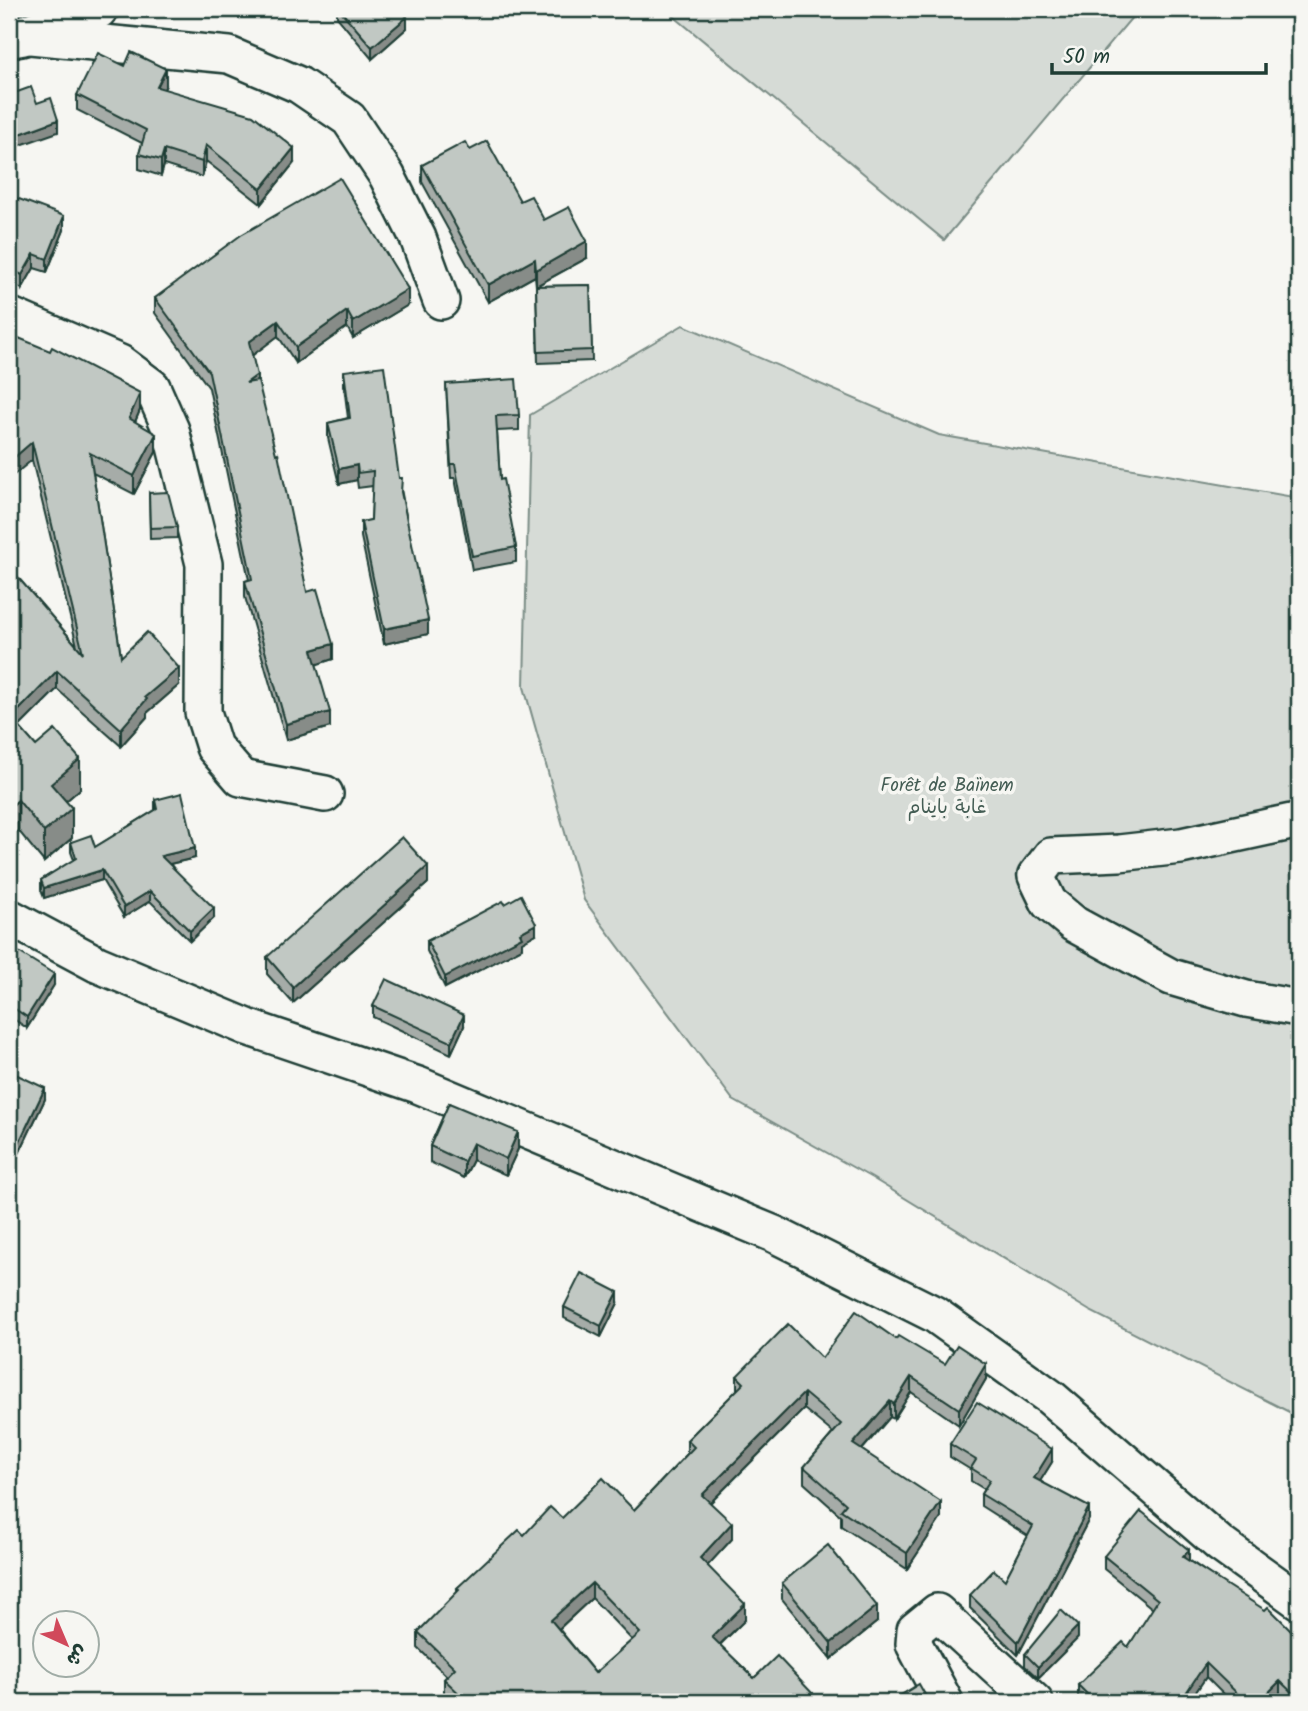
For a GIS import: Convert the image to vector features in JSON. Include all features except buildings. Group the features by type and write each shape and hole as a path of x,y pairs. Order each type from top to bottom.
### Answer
{"main road":[{"path":"13,32 98,9"}],"street":[{"path":"13,32 229,55 299,85 349,119 387,176 418,238 441,302"},
{"path":"9,315 120,363 152,387 171,430 204,564 204,712 214,747 241,778 325,794"},
{"path":"1299,822 1181,846 1119,853 1051,856 1037,876 1049,903 1074,924 1171,977 1246,999 1299,1008"},
{"path":"9,917 97,964 247,1027 418,1085 774,1234 934,1314 1049,1396 1220,1544 1299,1601"},
{"path":"945,1702 914,1644 915,1630 937,1612 1035,1702"}],"green space":[{"path":"665,9 1139,9 944,240"},
{"name":"Forêt de Baïnem غابة باينام","path":"683,325 939,435 1299,498 1299,1417 1090,1311 872,1178 733,1100 584,900 524,687 530,415"}]}
